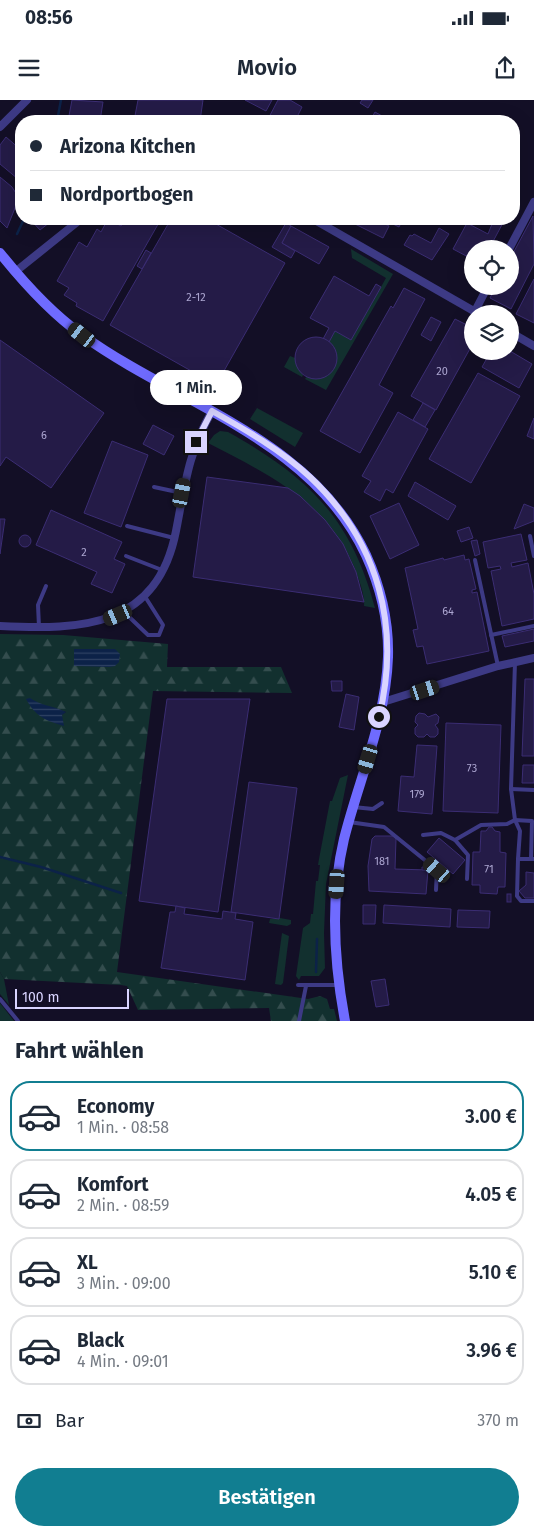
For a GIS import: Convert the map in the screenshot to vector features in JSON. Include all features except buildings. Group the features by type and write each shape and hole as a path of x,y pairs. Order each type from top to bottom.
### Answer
{"main road":[{"path":"0,253 40,298 82,335 282,454 310,477 334,504 358,538 377,580 387,618 388,659 383,702 344,841 336,901 335,933 339,985 345,1021"}],"street":[{"path":"0,127 27,100"},
{"path":"513,240 534,202"},
{"path":"15,272 74,225"},
{"path":"323,225 464,306"},
{"path":"519,337 534,346"},
{"path":"0,626 39,627 93,623 124,612 144,595 162,570 174,538 192,453 212,411"},
{"path":"383,702 498,666 534,658"}],"lane":[{"path":"154,487 182,493"},
{"path":"127,526 174,538"},
{"path":"530,536 534,556"},
{"path":"126,556 162,570"},
{"path":"475,560 498,666"},
{"path":"39,627 38,605 46,586"},
{"path":"124,612 141,630 154,636 159,634 163,625 161,618 144,595"},
{"path":"491,635 534,626"},
{"path":"515,662 511,789 515,820 520,831 517,896 522,901 534,901"},
{"path":"511,789 534,790"},
{"path":"353,807 373,809 382,803"},
{"path":"455,840 481,825 507,824 515,820 533,822 532,859 518,859"},
{"path":"349,822 384,827 405,843 437,870 436,890"},
{"path":"423,836 442,833 455,840 468,855 467,879"},
{"path":"298,985 339,985"},
{"path":"299,1021 306,986"},
{"path":"0,999 18,1021"}],"green space":[{"path":"351,249 393,274 326,390 305,379 307,376 321,378 331,372 336,356 329,342 335,331 351,340 386,278 352,258"},
{"path":"290,356 295,358 297,366 303,375 302,377 284,367"},
{"path":"257,408 303,433 295,447 250,419"},
{"path":"220,431 228,432 281,465 322,502 339,524 353,548 365,576 375,608 364,606 363,592 355,569 344,546 330,526 313,508 274,479 208,443"},
{"path":"0,634 63,635 168,644 167,667 281,667 292,693 153,691 117,972 308,999 320,996 327,999 330,1009 334,1009 337,1021 271,1021 269,1008 138,1010 127,986 4,979 0,972","holes":["75,649 115,666 74,666","27,700 37,703 66,712 62,715"]},
{"path":"348,775 326,884 325,968 319,976 301,976 299,980 296,976 303,928 310,923 311,914 313,914 316,881 318,881 320,865 318,865 330,801 332,801 340,778"},
{"path":"270,919 291,920 291,924 287,926 269,923"},
{"path":"282,933 289,936 283,983 281,985 275,984"},
{"path":"0,972 4,979 9,1005 0,994"},
{"path":"0,1003 14,1021 0,1021"}],"water":[{"path":"74,649 115,649 120,654 119,662 115,666 110,667 74,666"},
{"path":"30,698 66,712 62,715 64,726 46,720 37,714 26,699"}],"waterway":[{"path":"58,115 61,100"},
{"path":"17,234 21,225"},
{"path":"0,857 41,867 121,893"},
{"path":"316,972 317,939"}],"route":[{"path":"196,442 212,411 251,434 282,454 310,477 334,504 358,538 377,580 387,618 387,678 379,717"}]}
